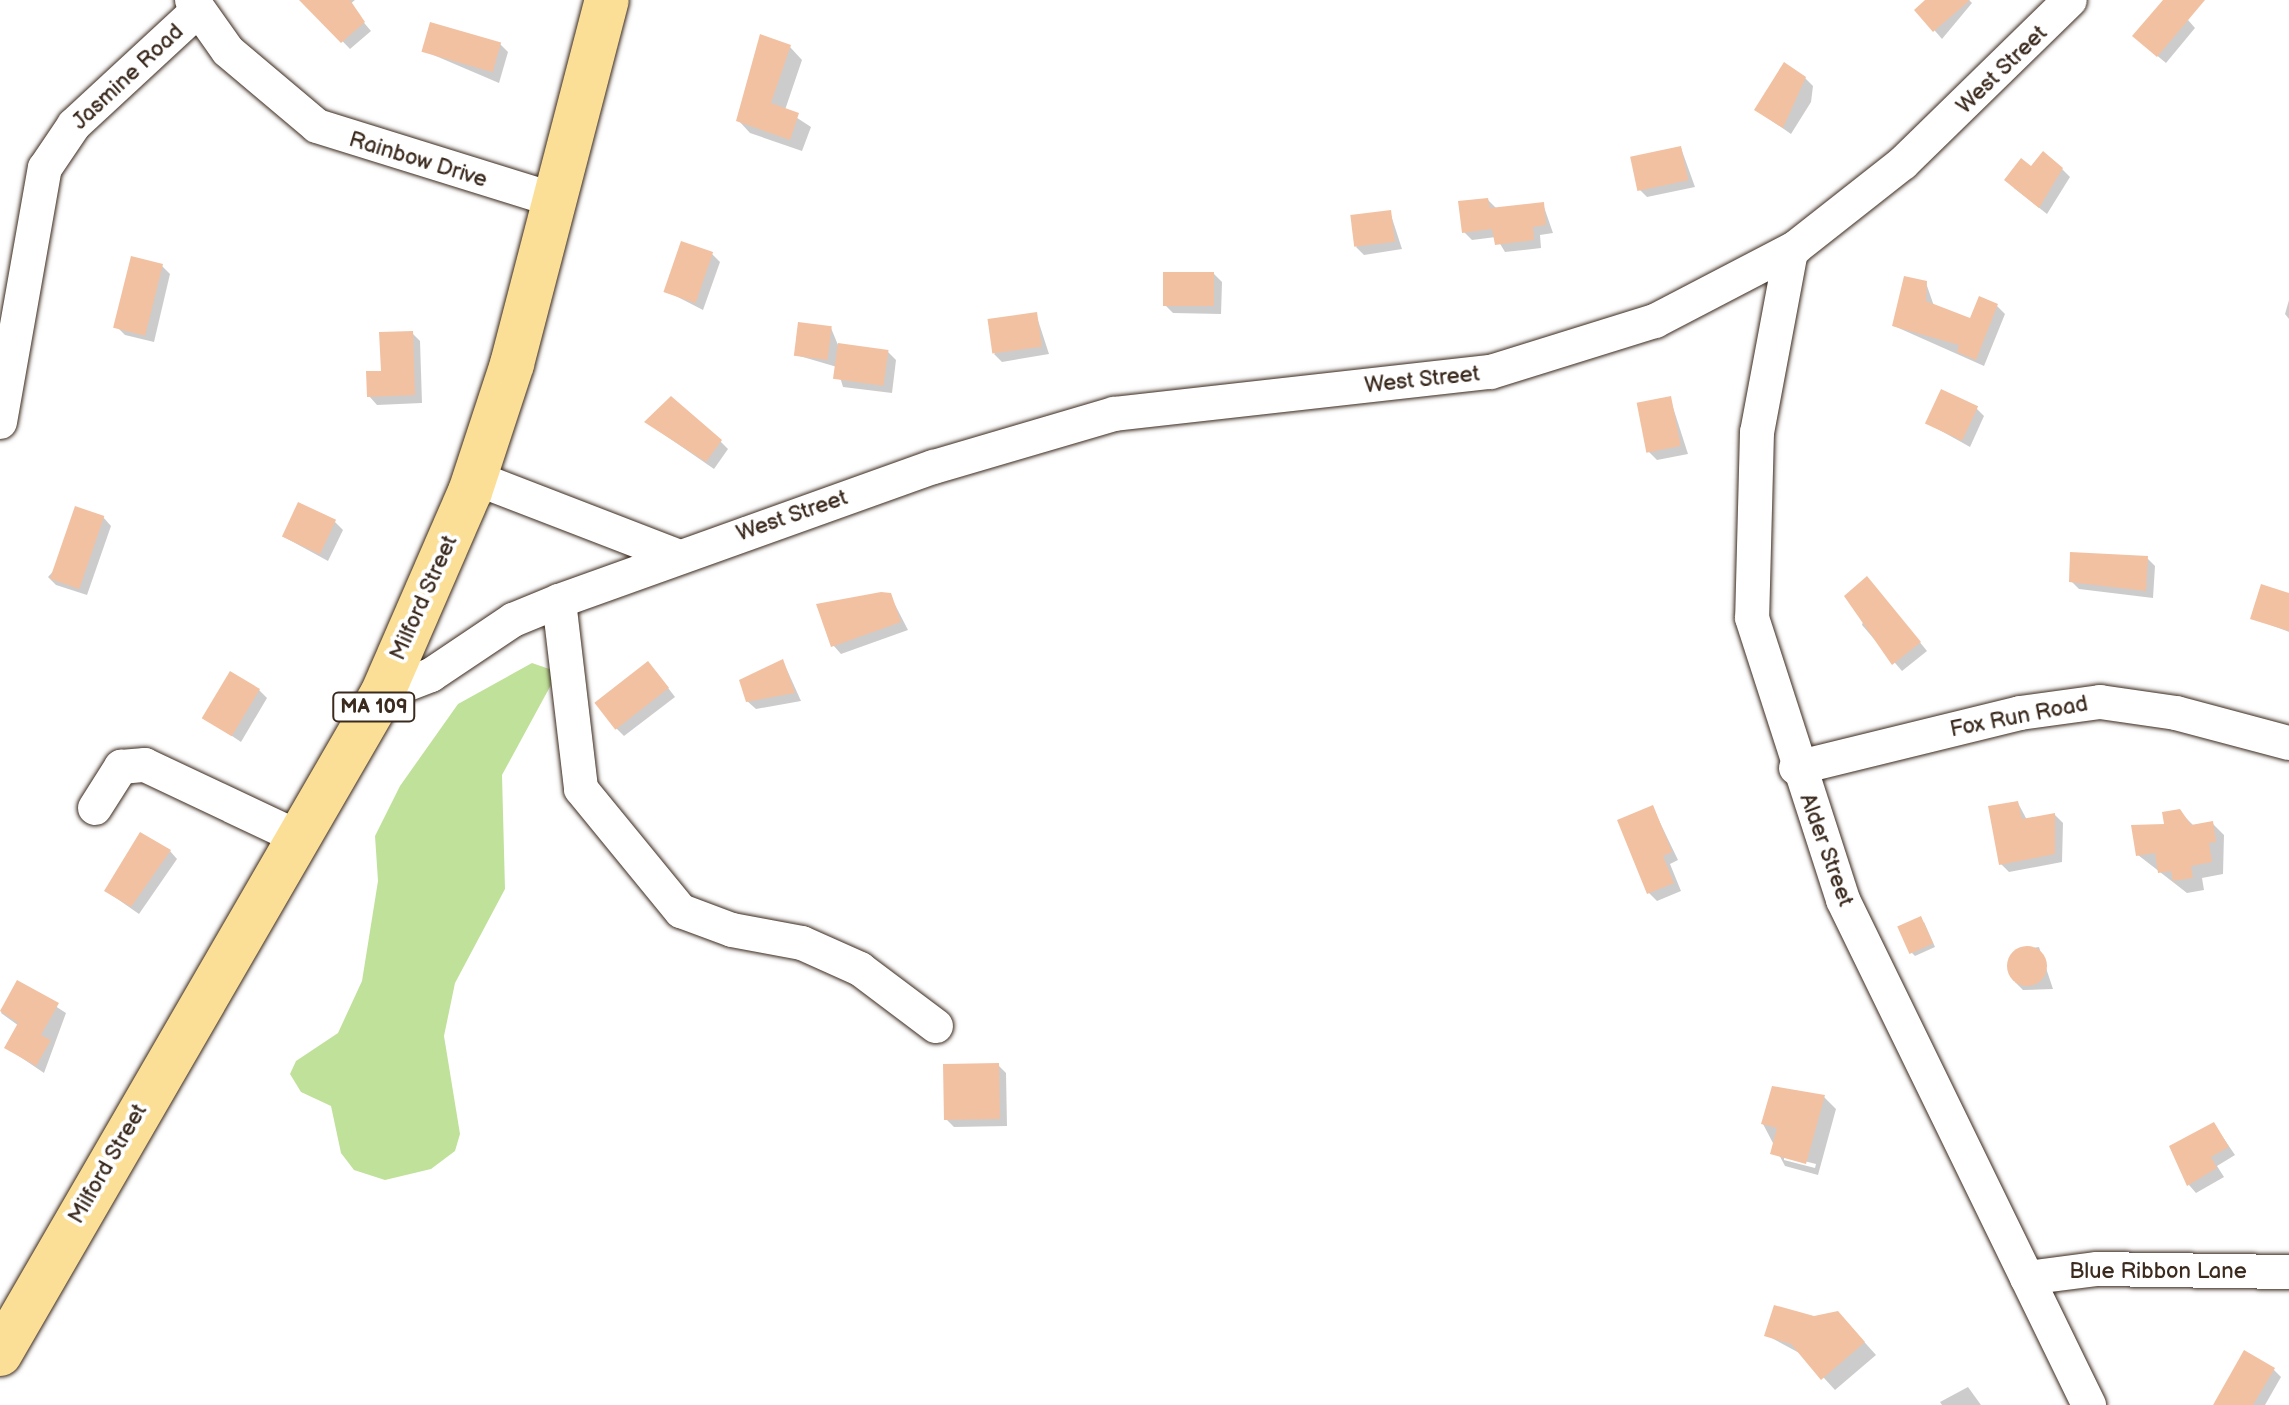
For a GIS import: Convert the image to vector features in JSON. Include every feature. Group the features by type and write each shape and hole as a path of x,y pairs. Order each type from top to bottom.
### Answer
{"main road":[{"name":"Milford Street","path":"0,1354 295,836 382,694 475,478 607,0"}],"street":[{"name":"West Street","path":"382,694 431,675 513,620 559,601 677,556 934,467 1114,414 1491,372 1655,321 1791,251 1903,163 2070,0"},
{"name":"Rainbow Drive","path":"194,6 255,77 317,126 554,200"},
{"name":"Jasmine Road","path":"0,422 45,168 74,125 194,6"},
{"name":"Alder Street","path":"1791,251 1757,432 1749,530 1752,618 1796,768 1843,900 2089,1405"},
{"path":"475,478 677,556"},
{"path":"559,601 581,789 681,911 732,930 802,943 860,969 936,1026"},
{"name":"Fox Run Road","path":"1796,768 2020,713 2100,702 2176,713 2289,743"},
{"path":"95,808 121,767 145,765 295,836"},
{"name":"Blue Ribbon Lane","path":"2027,1278 2097,1269 2289,1272"}],"green space":[{"path":"532,663 558,672 502,775 505,889 455,983 444,1036 460,1134 455,1151 431,1169 385,1180 354,1170 341,1153 331,1106 301,1092 290,1074 296,1061 338,1033 362,981 378,881 375,836 400,786 458,704"}],"building":[{"path":"299,0 350,0 365,22 341,43"},
{"path":"1925,0 1970,0 1933,32 1914,10"},
{"path":"2163,0 2205,0 2157,57 2132,36"},
{"path":"430,22 501,42 493,72 421,52"},
{"path":"760,34 791,45 771,103 799,113 790,140 736,121"},
{"path":"1784,62 1806,77 1783,128 1754,110"},
{"path":"1681,146 1688,180 1637,191 1630,157"},
{"path":"2043,151 2063,168 2039,208 2004,180 2021,158 2031,166"},
{"path":"1488,198 1490,208 1544,202 1546,225 1533,227 1534,240 1495,245 1492,229 1462,233 1458,201"},
{"path":"1391,210 1395,242 1354,247 1350,215"},
{"path":"681,241 713,252 696,303 663,292"},
{"path":"131,256 163,264 145,336 113,328"},
{"path":"1163,272 1214,272 1214,306 1163,306"},
{"path":"1904,276 1927,281 1926,301 1970,318 1979,296 1998,304 1976,360 1957,352 1959,345 1892,326"},
{"path":"1037,312 1042,347 992,354 987,319"},
{"path":"798,322 832,326 828,360 794,356"},
{"path":"413,331 415,395 367,397 366,371 381,371 379,332"},
{"path":"838,343 889,350 883,386 833,379"},
{"path":"1941,389 1978,406 1962,441 1925,423"},
{"path":"671,396 722,440 706,462 644,422"},
{"path":"1671,396 1681,446 1646,453 1637,403"},
{"path":"298,502 336,520 320,554 282,536"},
{"path":"75,506 104,516 79,589 50,579"},
{"path":"2070,552 2148,556 2146,591 2069,582"},
{"path":"1867,576 1921,642 1892,665 1844,596"},
{"path":"2261,584 2289,593 2289,631 2250,619"},
{"path":"881,592 891,593 901,622 831,647 816,604"},
{"path":"783,659 795,693 746,702 739,680"},
{"path":"648,661 669,688 615,730 594,703"},
{"path":"230,671 260,689 232,736 202,718"},
{"path":"2018,801 2022,819 2055,813 2055,854 1999,865 1988,806"},
{"path":"1653,805 1672,852 1663,856 1674,883 1647,894 1617,820"},
{"path":"2180,809 2191,825 2213,821 2216,842 2209,843 2212,862 2191,866 2193,878 2173,881 2171,871 2158,873 2155,853 2136,856 2131,825 2164,824 2162,812"},
{"path":"140,832 171,850 131,907 104,891"},
{"path":"1921,916 1933,943 1909,954 1897,927"},
{"path":"2027,946 2041,952 2047,966 2041,980 2027,986 2013,980 2007,966 2013,952"},
{"path":"17,980 59,1003 41,1035 51,1040 36,1066 4,1048 18,1023 0,1011"},
{"path":"999,1063 1000,1119 944,1120 943,1064"},
{"path":"1772,1086 1825,1095 1806,1164 1770,1154 1777,1128 1761,1124"},
{"path":"2214,1122 2229,1147 2211,1157 2217,1168 2187,1186 2169,1146"},
{"path":"1774,1305 1814,1316 1838,1311 1865,1342 1821,1380 1791,1344 1764,1336"},
{"path":"2244,1350 2275,1368 2253,1405 2213,1405"}]}
